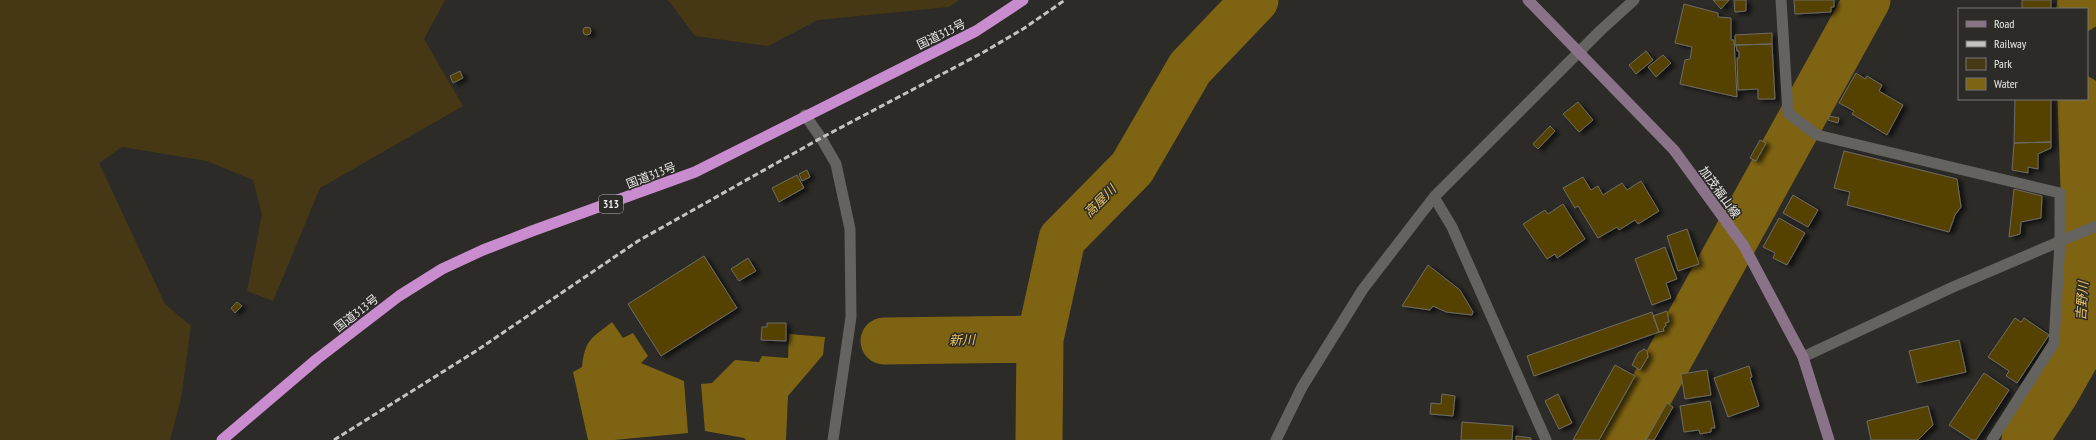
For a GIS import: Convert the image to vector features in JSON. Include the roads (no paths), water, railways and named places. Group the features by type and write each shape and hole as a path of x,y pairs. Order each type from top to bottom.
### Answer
{"highway":[{"name":"国道313号","path":"222,440 317,359 399,296 442,269 483,250 532,231 695,172 805,115 976,31 1023,0"}],"main road":[{"name":"加茂福山線","path":"1528,0 1674,150 1744,246 1803,358 1829,440"}],"street":[{"path":"1276,440 1302,387 1363,289 1434,197 1634,0"},
{"path":"1781,0 1788,113 1816,135 2060,193 2060,242 2054,343 1992,440"},
{"path":"805,115 821,138 836,164 850,229 851,317 834,440"},
{"path":"1434,197 1452,227 1546,440"},
{"path":"1803,358 1953,287 2096,226"}],"water":[{"path":"612,322 623,338 633,333 648,356 641,363 684,381 688,433 614,440 588,440 573,372 582,367 585,351 590,340"},
{"path":"789,334 825,337 823,355 788,396 786,440 746,440 744,438 705,431 701,384 712,383 735,360 759,362 762,356 788,358"}],"waterway":[{"name":"高屋川","path":"1039,440 1040,339 1062,239 1132,168 1190,68 1255,0"},
{"path":"1624,440 1867,0"},
{"name":"吉野川","path":"2080,8 2081,0"},
{"name":"吉野川","path":"2025,440 2057,390 2079,351 2086,247 2081,100"},
{"name":"新川","path":"884,341 1040,339"}],"railway":[{"path":"334,440 476,351 638,241 821,138 982,53 1023,29 1065,0"}]}
